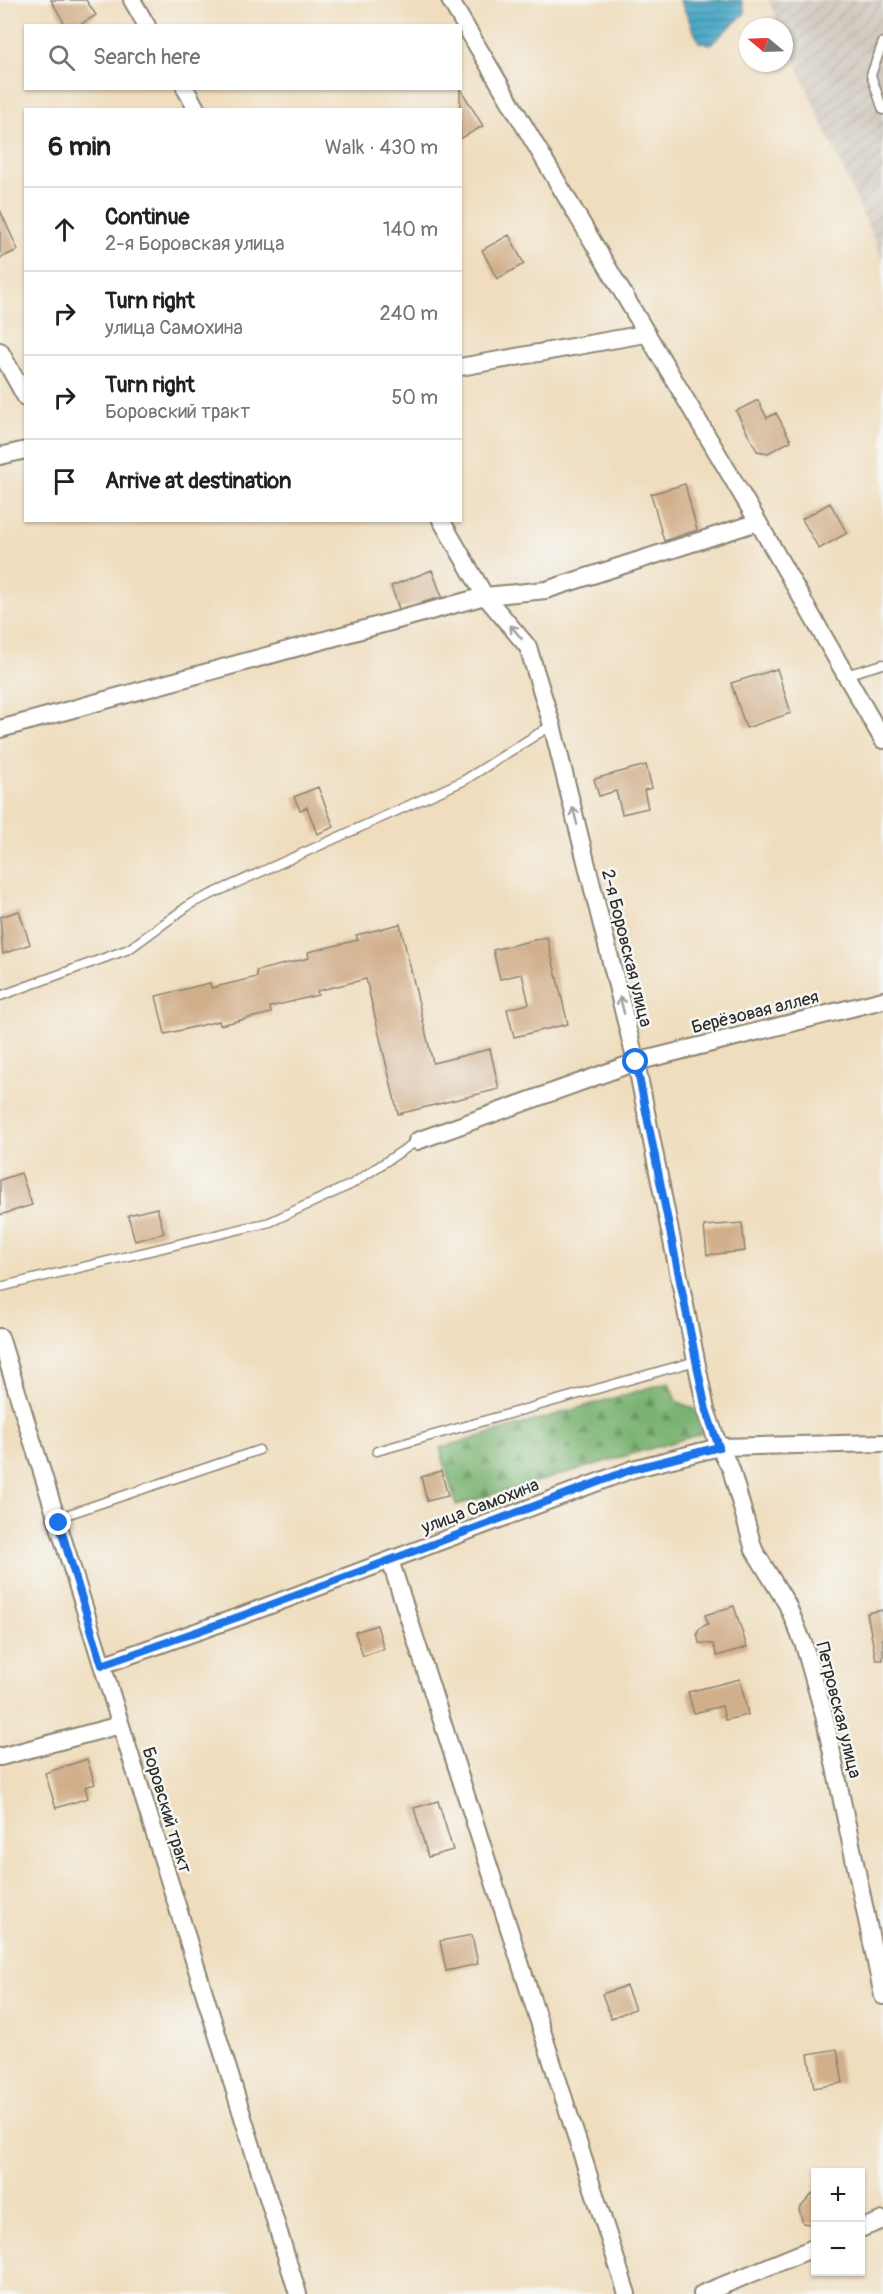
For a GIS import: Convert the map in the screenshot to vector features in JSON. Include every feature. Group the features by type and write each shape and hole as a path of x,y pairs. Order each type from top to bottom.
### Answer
{"street":[{"path":"132,0 146,24"},
{"path":"450,0 758,522 883,740"},
{"path":"186,90 196,108"},
{"path":"462,367 645,334"},
{"path":"0,351 24,394"},
{"path":"0,456 24,450"},
{"name":"2-я Боровская улица","path":"442,522 485,596 528,647 552,724 636,1062 706,1410 719,1447"},
{"path":"0,729 485,596 546,590 758,522"},
{"name":"Берёзовая аллея","path":"417,1141 636,1062 883,1000"},
{"name":"Боровский тракт","path":"0,1337 298,2294"},
{"name":"улица Самохина","path":"102,1665 633,1469 719,1447 883,1443"},
{"name":"Петровская улица","path":"719,1447 731,1469 754,1550 787,1604 804,1645 824,1715 883,1996"},
{"path":"390,1560 627,2294"},
{"path":"0,1757 120,1725"},
{"path":"865,2227 883,2220"},
{"path":"702,2294 811,2249"}],"lane":[{"path":"883,42 871,75 883,110"},
{"path":"845,675 883,664"},
{"path":"0,996 129,949 192,903 463,781 552,724"},
{"path":"0,1287 270,1222 352,1184 417,1141"},
{"path":"377,1451 696,1361"},
{"path":"57,1518 259,1450"}],"shaded area":[{"path":"768,0 883,0 883,260 793,57 793,18 776,18"}],"green space":[{"path":"669,1382 676,1401 697,1410 701,1434 456,1505 440,1448"}],"water":[{"path":"680,0 741,0 745,13 711,44 699,42"}],"building":[{"path":"51,0 86,0 96,15 81,24 65,24"},
{"path":"461,90 483,126 462,138 462,108 460,108"},
{"path":"0,210 18,250 0,258"},
{"path":"509,235 524,264 497,279 482,250"},
{"path":"758,400 767,418 776,413 791,441 768,453 757,451 736,411"},
{"path":"685,484 697,530 664,541 651,494"},
{"path":"830,503 847,533 819,549 802,519"},
{"path":"432,570 442,597 399,609 391,586"},
{"path":"777,669 791,713 746,728 731,683"},
{"path":"646,765 652,788 644,790 648,808 622,814 616,791 599,796 594,779"},
{"path":"318,787 334,827 317,834 307,807 300,810 294,797"},
{"path":"19,911 30,944 3,954 0,917"},
{"path":"400,924 433,1063 490,1049 499,1089 398,1114 366,979 317,991 318,995 270,1007 271,1013 220,1025 219,1021 165,1034 156,996 210,983 211,988 257,977 256,971 309,958 308,952 358,940 356,935"},
{"path":"547,937 568,1024 514,1037 507,1009 529,1004 522,974 500,979 493,950"},
{"path":"21,1173 32,1205 0,1215 0,1180"},
{"path":"157,1208 164,1233 135,1241 128,1215"},
{"path":"742,1223 745,1251 707,1255 704,1226"},
{"path":"441,1471 448,1496 427,1501 421,1477"},
{"path":"734,1606 747,1647 717,1656 713,1644 699,1643 697,1633 700,1628 708,1624 705,1615"},
{"path":"883,1610 883,1660 876,1660 867,1613"},
{"path":"377,1625 384,1649 363,1656 355,1632"},
{"path":"740,1679 748,1715 725,1720 722,1706 694,1713 688,1692"},
{"path":"87,1759 95,1784 85,1787 88,1798 56,1808 45,1773"},
{"path":"438,1801 453,1850 428,1857 414,1808"},
{"path":"472,1935 478,1964 446,1971 440,1941"},
{"path":"626,1986 635,2009 611,2018 602,1994"},
{"path":"837,2049 843,2083 814,2088 808,2054"},
{"path":"811,2196 811,2224 803,2223 799,2209"}],"route":[{"path":"59,1523 102,1665 241,1616 633,1469 719,1447 706,1410 636,1062"}]}
